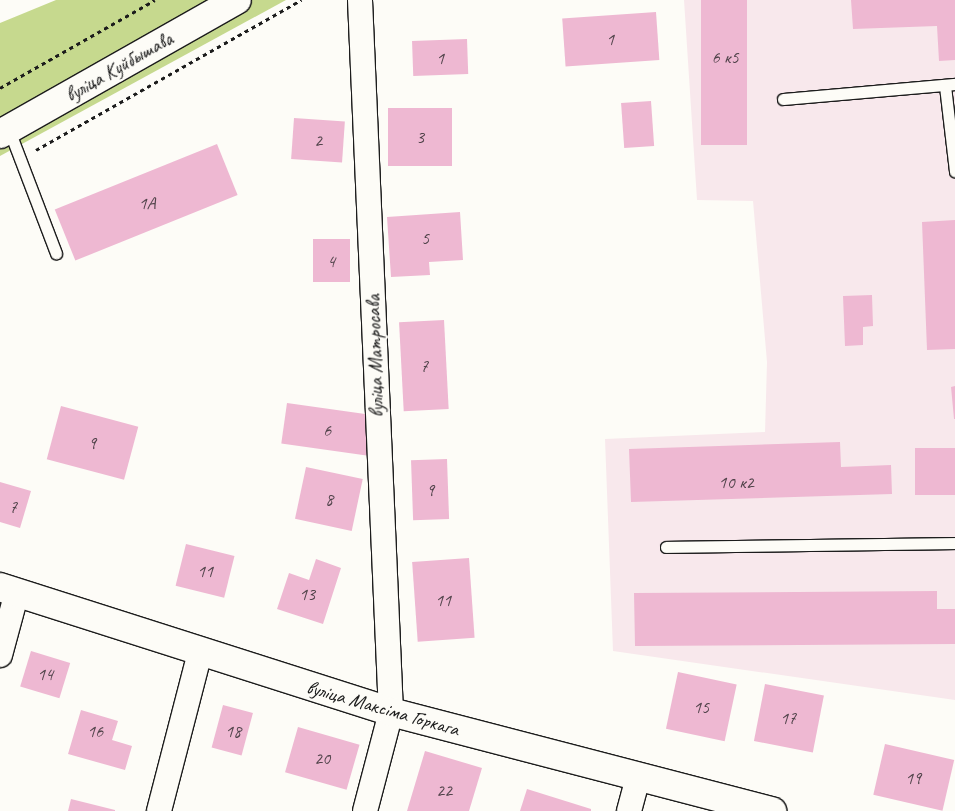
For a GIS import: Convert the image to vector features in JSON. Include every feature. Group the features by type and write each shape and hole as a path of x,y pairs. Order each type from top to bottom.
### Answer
{"street":[{"name":"вуліца Куйбышава","path":"4,132 237,0"},
{"name":"вуліца Матросава","path":"360,0 391,712 365,811"},
{"name":"вуліца Максіма Горкага","path":"9,589 200,653 391,712 638,778 772,811"},
{"path":"0,655 9,589"},
{"path":"159,811 200,653"},
{"path":"629,811 638,778"}],"lane":[{"path":"783,99 950,85 955,171"},
{"path":"4,132 19,160 56,253"},
{"path":"666,547 955,543"}],"path":[{"path":"0,88 155,0"},
{"path":"19,160 301,0"}],"shaded area":[{"path":"684,0 955,0 955,700 613,651 605,439 765,432 767,362 753,201 697,200"}],"green space":[{"path":"56,0 286,0 0,156 0,23"}],"building":[{"path":"701,0 747,0 747,145 701,145"},
{"path":"851,0 955,0 955,60 939,61 937,26 853,29"},
{"path":"656,12 659,60 566,66 562,19"},
{"path":"467,39 468,74 413,76 412,41"},
{"path":"651,101 654,146 624,148 621,103"},
{"path":"388,108 452,108 452,166 388,166"},
{"path":"294,118 345,122 342,162 291,159"},
{"path":"217,144 238,195 75,261 55,210"},
{"path":"460,212 463,260 429,262 430,275 391,277 387,217"},
{"path":"955,220 955,349 927,350 922,222"},
{"path":"313,239 350,239 350,282 313,282"},
{"path":"872,295 873,326 863,327 863,345 845,346 843,296"},
{"path":"444,320 449,409 404,411 399,322"},
{"path":"955,386 955,419 954,419 951,387"},
{"path":"287,403 372,415 366,456 281,444"},
{"path":"61,406 138,427 124,480 47,459"},
{"path":"840,442 841,467 891,465 892,494 631,502 629,449"},
{"path":"915,448 955,448 955,495 915,495"},
{"path":"447,459 449,519 413,520 411,460"},
{"path":"306,467 363,479 352,531 295,519"},
{"path":"0,482 31,491 20,528 0,522"},
{"path":"186,544 235,556 224,598 176,586"},
{"path":"469,558 475,638 418,642 412,562"},
{"path":"316,559 341,568 323,624 277,609 289,573 309,580"},
{"path":"937,591 937,609 955,609 955,644 635,646 634,593"},
{"path":"31,651 70,663 59,698 20,686"},
{"path":"678,672 737,684 725,741 666,729"},
{"path":"765,684 824,695 813,752 754,741"},
{"path":"223,705 253,713 242,756 212,748"},
{"path":"81,710 118,721 112,740 132,746 125,770 68,754"},
{"path":"298,727 360,745 347,790 285,772"},
{"path":"885,744 954,760 942,811 873,795"},
{"path":"425,751 482,768 469,811 407,811"},
{"path":"527,789 591,809 591,811 520,811"},
{"path":"71,799 115,810 115,811 68,811"}]}
